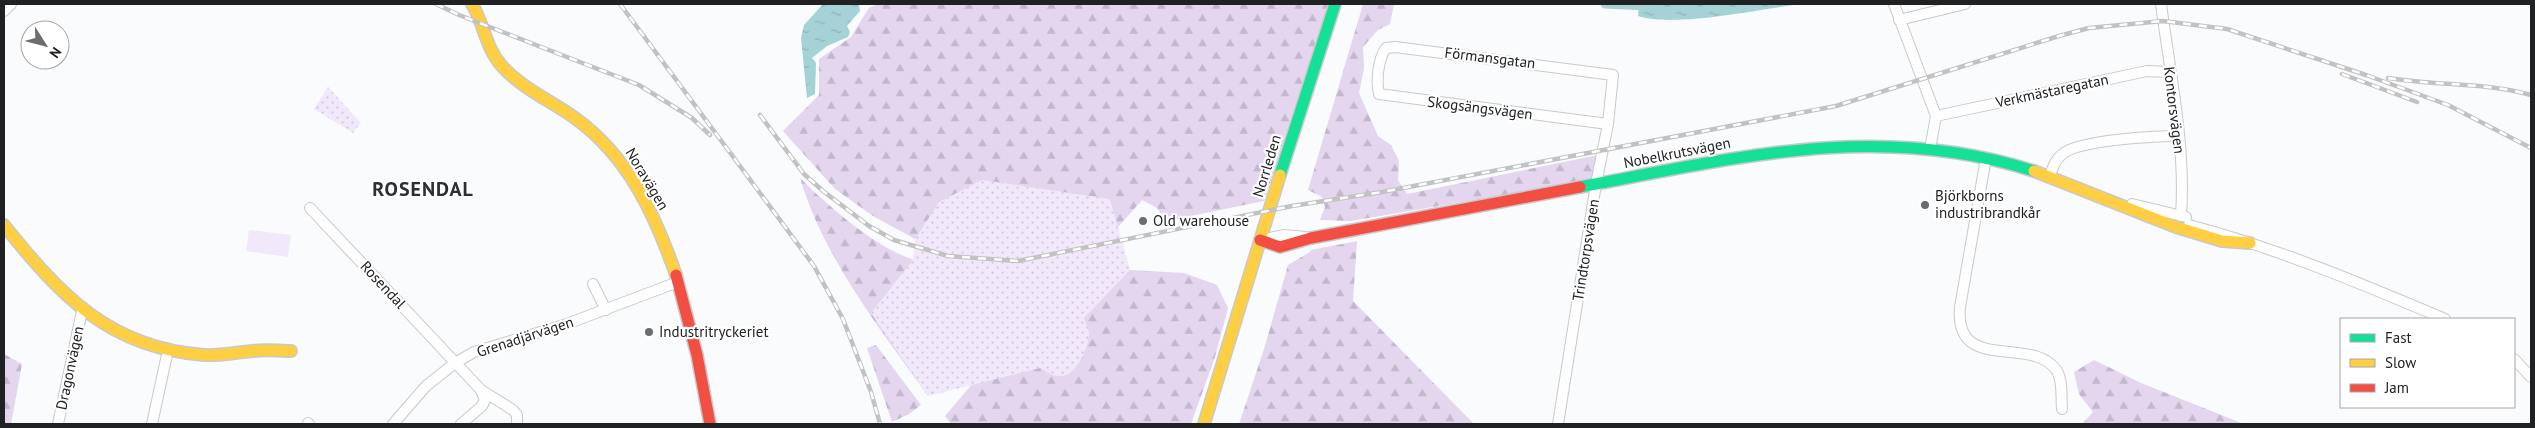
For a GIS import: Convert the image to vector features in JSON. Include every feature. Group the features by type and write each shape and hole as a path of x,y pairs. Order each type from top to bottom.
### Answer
{"street":[{"path":"4,11 12,4"},
{"name":"Noravägen","path":"472,4 492,51 508,73 578,120 612,150 651,213 678,282 691,328 710,424"},
{"name":"Norrleden","path":"1204,424 1278,180 1336,4"},
{"path":"1894,4 1936,116 1930,149"},
{"path":"1899,20 1965,4"},
{"name":"Kontorsvägen","path":"2161,4 2178,136 2182,179 2181,216"},
{"name":"Förmansgatan","path":"1380,67 1382,54 1386,48 1395,47 1614,76"},
{"name":"Skogsängsvägen","path":"1380,67 1377,86 1379,94 1608,124"},
{"name":"Verkmästaregatan","path":"1936,116 2146,71 2169,72"},
{"name":"Trindtorpsvägen","path":"1558,424 1596,184 1608,124 1614,76"},
{"path":"2050,175 2056,160 2064,152 2077,148 2145,136 2178,136"},
{"name":"Nobelkrutsvägen","path":"1260,240 1280,247 1311,238 1758,153 1804,146 1871,145 1930,149 1986,158 2050,175 2104,198"},
{"path":"1986,158 1960,306 1961,329 1975,344 2038,358 2049,364 2057,372 2062,410"},
{"path":"2104,198 2181,216 2204,229 2238,244 2250,243 2361,284 2444,318"},
{"path":"2104,198 2150,219 2204,229"},
{"name":"Rosendal","path":"310,208 481,390 513,410 516,415 517,424"},
{"path":"4,225 44,276 82,312 112,331 168,350 205,355 261,350 291,351"},
{"name":"Grenadjärvägen","path":"393,424 426,386 455,362 492,345 564,325 678,282"},
{"path":"593,284 606,310"},
{"name":"Dragonvägen","path":"58,424 82,312"},
{"path":"152,424 168,350"},
{"path":"2515,360 2531,377"},
{"path":"461,424 482,406 485,400 481,390"}],"shaded area":[{"path":"328,87 361,123 353,133 314,109"},
{"path":"982,180 1110,199 1130,270 1084,318 1089,331 1087,345 1077,366 1067,375 1055,376 1040,368 928,396 871,313 913,260 915,239 939,202"},
{"path":"249,230 291,235 288,257 246,251"}],"green space":[{"path":"878,4 1328,4 1264,201 1166,221 1157,208 1142,200 1110,236 967,247 915,239 873,216 835,189 783,131 819,95 819,59 851,37 869,8"},
{"path":"1363,4 1394,4 1390,24 1378,30 1363,47 1364,68 1359,93 1378,136 1391,145 1399,161 1398,180 1407,194 1598,155 1595,179 1351,221 1320,220 1325,207 1322,197 1308,190"},
{"path":"800,178 853,225 884,246 921,262 974,271 963,367 928,396 873,319 838,264 810,208"},
{"path":"1357,241 1353,301 1474,424 1239,424 1264,349 1288,265 1311,250"},
{"path":"1130,270 1184,273 1217,285 1228,308 1215,357 1191,424 951,424 945,416 1013,336 1072,281"},
{"path":"876,345 921,405 909,414 892,422 867,348"},
{"path":"4,354 22,364 11,424 4,424"},
{"path":"2094,360 2141,383 2244,424 2082,424 2093,412 2079,394 2074,372"}],"water":[{"path":"823,4 859,4 860,11 847,26 850,32 848,37 827,46 812,58 816,63 815,94 807,98 801,38 804,25"},
{"path":"1639,4 1801,4 1695,19 1673,20 1638,16"}],"waterway":[{"path":"1605,4 1649,6"}],"railway":[{"path":"436,4 459,15 639,85 692,118 710,135"},
{"path":"620,4 814,266 843,319 871,392 880,424"},
{"path":"760,115 804,174 869,226 894,240 948,256 1018,261 1292,206 1382,192 1836,106 2089,28 2163,21 2227,29 2366,75 2448,105 2531,148"},
{"path":"2342,74 2417,102"},
{"path":"2388,78 2496,88 2531,95"}],"traffic: fast":[{"path":"1280,175 1335,4"},
{"path":"1580,187 1750,156 1807,149 1863,146 1919,148 1976,156 2034,171"}],"traffic: slow":[{"path":"472,4 488,44 501,65 518,81 575,118 594,133 625,169 649,209 676,275"},
{"path":"2034,171 2176,227 2222,241 2250,243"},
{"path":"1204,424 1280,175"},
{"path":"4,225 46,274 89,314 141,342 170,350 204,355 263,350 291,351"}],"traffic: jam":[{"path":"1260,240 1280,247 1311,238 1580,187"},
{"path":"676,275 697,355 710,424"}],"place":[{"name":"Björkborns industribrandkår","path":"1925,205"},
{"name":"Old warehouse","path":"1143,221"},
{"name":"Industritryckeriet","path":"649,332"}],"district":[{"name":"ROSENDAL","path":"423,189"}]}
